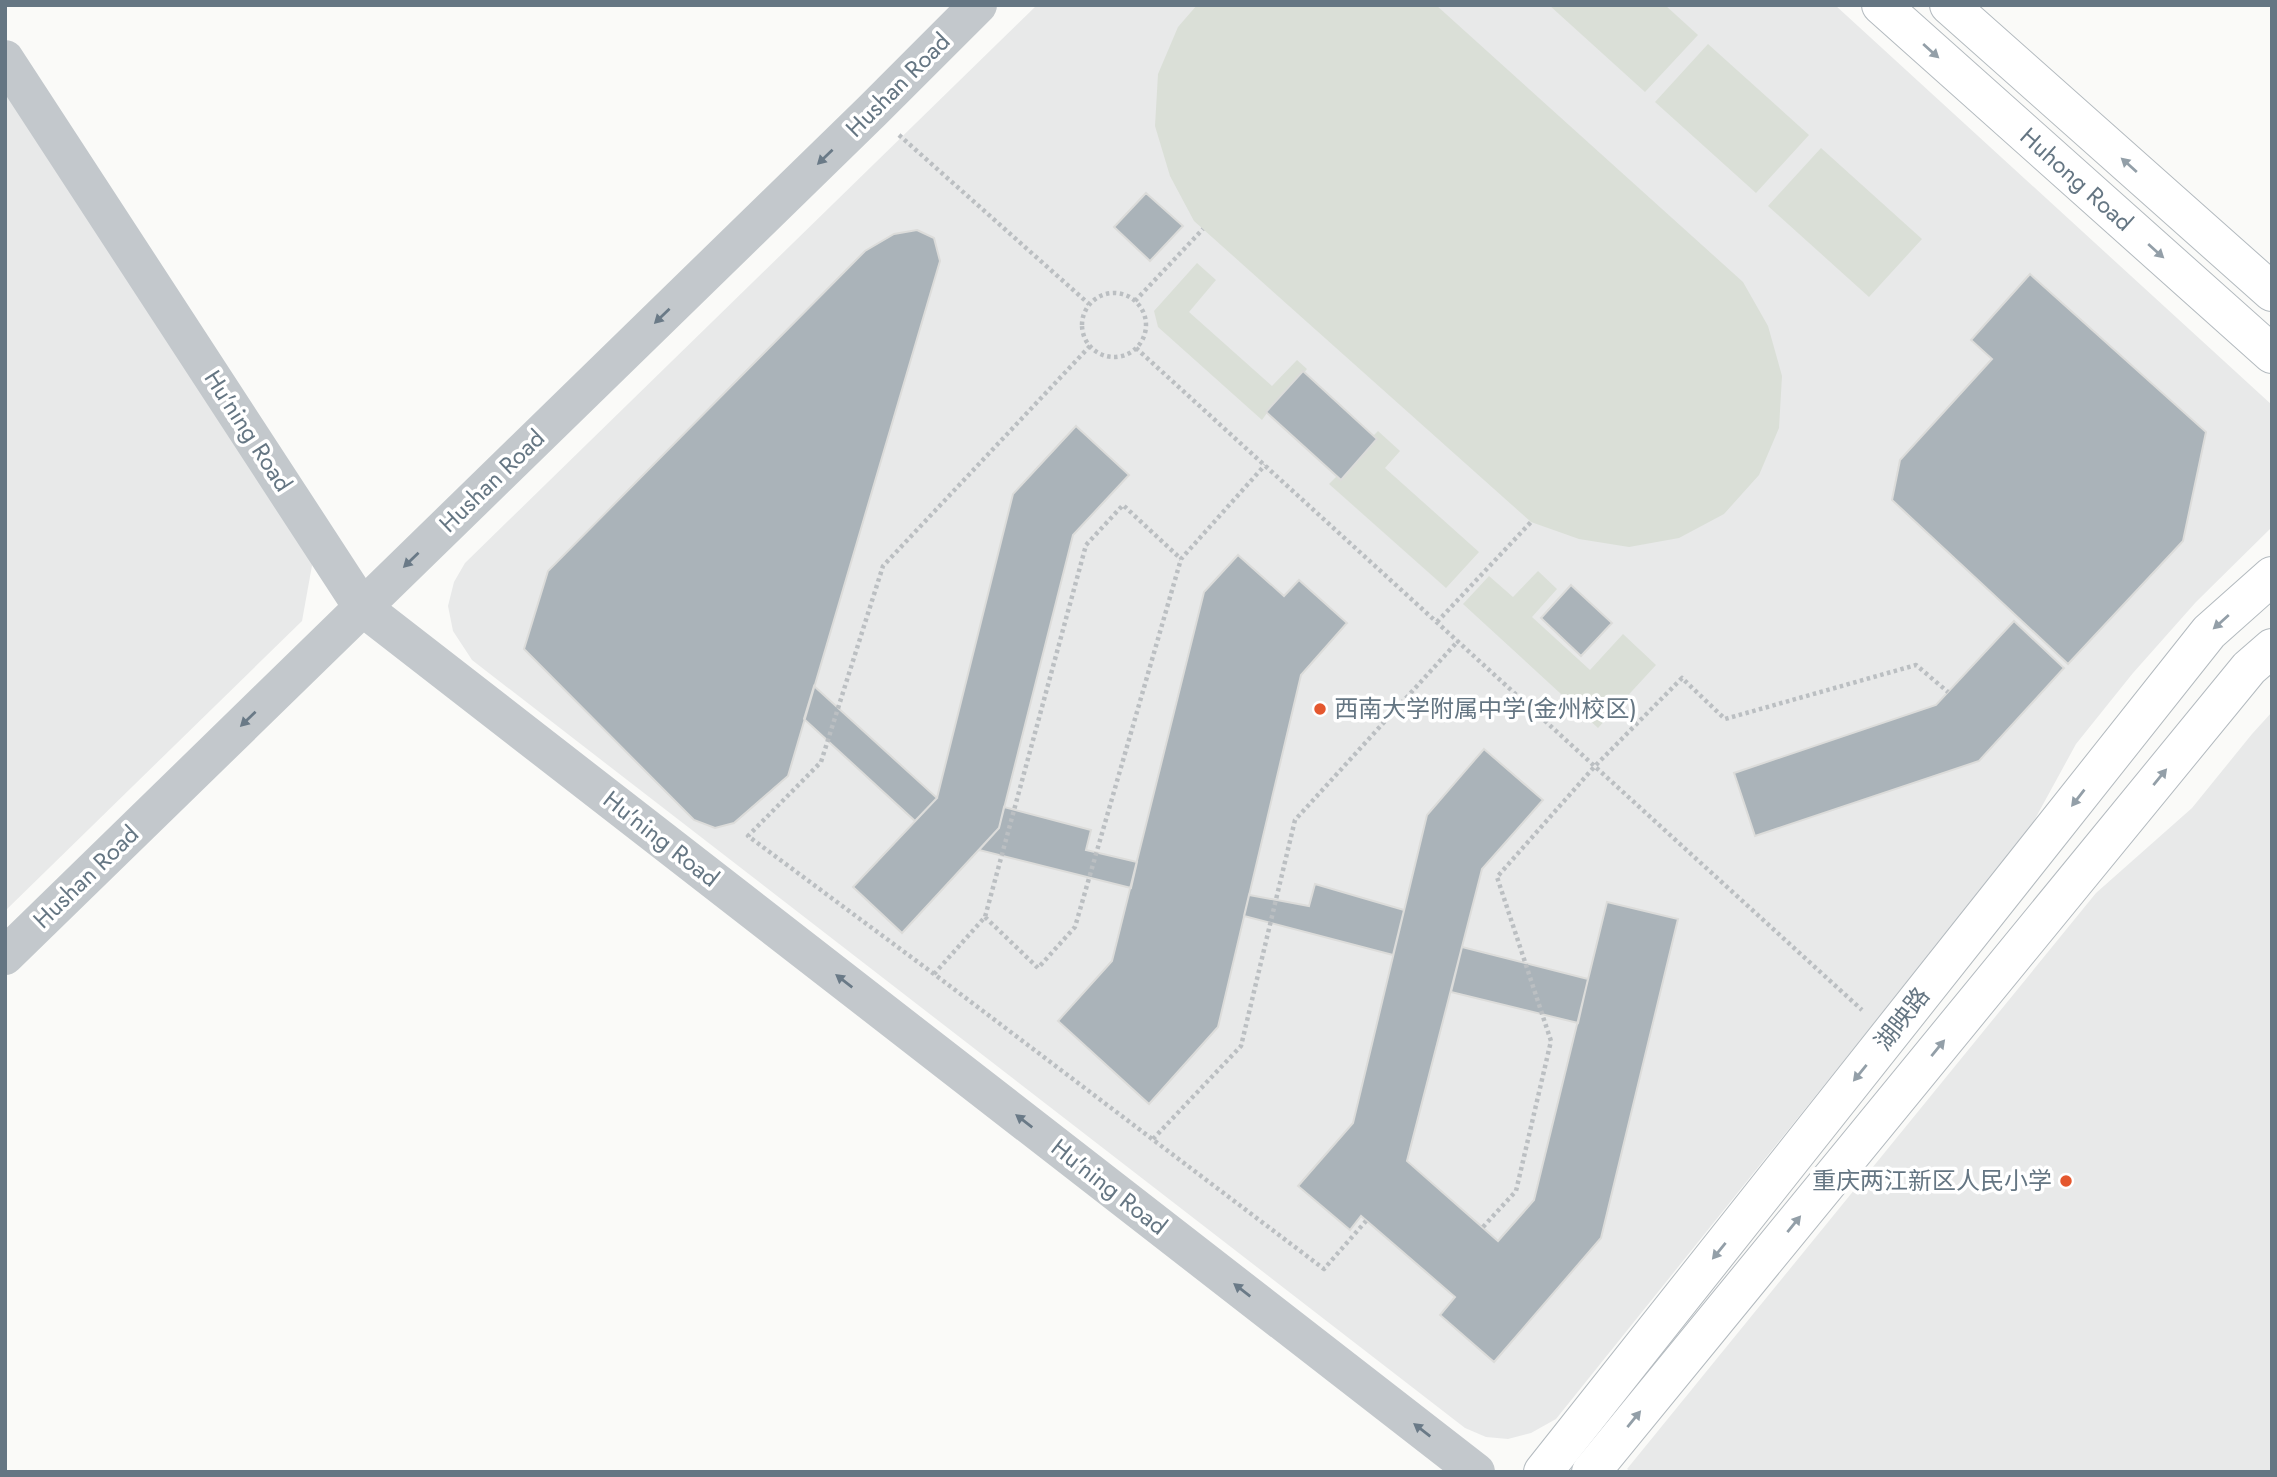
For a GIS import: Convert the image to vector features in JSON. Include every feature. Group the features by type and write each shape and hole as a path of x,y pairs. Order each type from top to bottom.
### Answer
{"main road":[{"name":"Huhong Road","path":"1881,5 2272,354"},
{"name":"Huhong Road","path":"1949,5 2272,292"},
{"name":"湖映路","path":"1543,1472 2209,632 2272,576"},
{"name":"湖映路","path":"1591,1472 2249,668 2272,648"}],"street":[{"name":"Hushan Road","path":"5,956 978,5"},
{"name":"Hu'ning Road","path":"5,59 362,607 1476,1472"}],"path":[{"path":"872,111 1089,304"},
{"path":"1135,301 1203,229"},
{"path":"1109,293 1119,293 1135,301 1146,322 1145,332 1136,348 1125,356 1114,358 1103,356 1090,346 1082,333 1084,312 1089,304 1109,293"},
{"path":"1090,346 883,566 821,762 748,836 1324,1269 1366,1221"},
{"path":"1136,348 1890,1035"},
{"path":"985,917 1038,968 1074,927 1181,559 1265,466"},
{"path":"934,974 985,917 1086,545 1123,505 1181,559"},
{"path":"1437,622 1531,522"},
{"path":"1153,1139 1241,1046 1294,820 1458,641"},
{"path":"1483,1227 1516,1191 1551,1041 1497,877 1595,766 1682,678 1725,719 1916,665 1948,692"}],"shaded area":[{"name":"西南大学附属中学(金州校区)","path":"1037,5 1835,5 2272,405 2272,527 2196,602 2133,673 2076,744 2029,830 1556,1419 1531,1433 1508,1439 1486,1437 1465,1428 472,660 453,631 448,606 454,582 465,563"},
{"path":"1197,5 1436,5 1743,282 1768,326 1782,376 1779,428 1759,475 1724,514 1679,538 1629,547 1579,539 1531,522 1194,221 1170,176 1155,126 1158,74 1178,27"},
{"path":"1549,5 1665,5 1698,35 1645,92"},
{"path":"1708,44 1809,135 1756,193 1655,102"},
{"path":"5,89 313,560 302,621 5,911"},
{"path":"1821,148 1922,239 1869,297 1768,206"},
{"path":"1197,263 1216,280 1189,312 1272,386 1297,360 1307,369 1266,412 1262,420 1158,327 1154,311"},
{"path":"1378,431 1400,451 1385,468 1479,552 1446,588 1329,484 1337,476 1341,479 1377,439 1373,436"},
{"path":"1538,571 1557,589 1532,617 1590,670 1623,634 1656,665 1598,728 1463,604 1489,576 1513,597"},
{"name":"重庆两江新区人民小学","path":"2272,712 2272,1472 1631,1472 1627,1469 2096,893 2192,808"}],"building":[{"path":"1146,193 1183,226 1150,261 1114,227"},
{"path":"917,230 934,238 940,261 788,776 734,823 715,828 694,820 524,649 548,571 865,251 894,234"},
{"path":"2030,274 2206,432 2183,541 2068,664 1892,500 1900,460 1992,359 1971,340"},
{"path":"1303,371 1377,439 1341,480 1266,412"},
{"path":"1076,426 1129,475 1073,535 999,828 902,933 853,887 937,798 1013,494"},
{"path":"1238,555 1284,596 1299,580 1347,623 1301,675 1218,1027 1149,1104 1058,1021 1112,961 1204,592"},
{"path":"1571,585 1612,623 1581,656 1541,618"},
{"path":"2014,621 2064,668 1979,761 1755,836 1734,773 1936,705"},
{"path":"814,686 937,798 915,821 804,719"},
{"path":"1484,749 1543,800 1482,869 1407,1161 1498,1241 1534,1200 1607,902 1678,919 1601,1238 1494,1362 1440,1315 1455,1297 1361,1216 1350,1230 1298,1186 1353,1123 1427,815"},
{"path":"1004,807 1091,830 1086,850 1137,862 1131,888 979,850 999,828"},
{"path":"1315,884 1404,910 1393,955 1244,916 1249,895 1309,906"},
{"path":"1462,947 1588,979 1578,1023 1451,992"}],"place":[{"name":"西南大学附属中学(金州校区)","path":"1320,709"},
{"name":"重庆两江新区人民小学","path":"2066,1181"}]}
